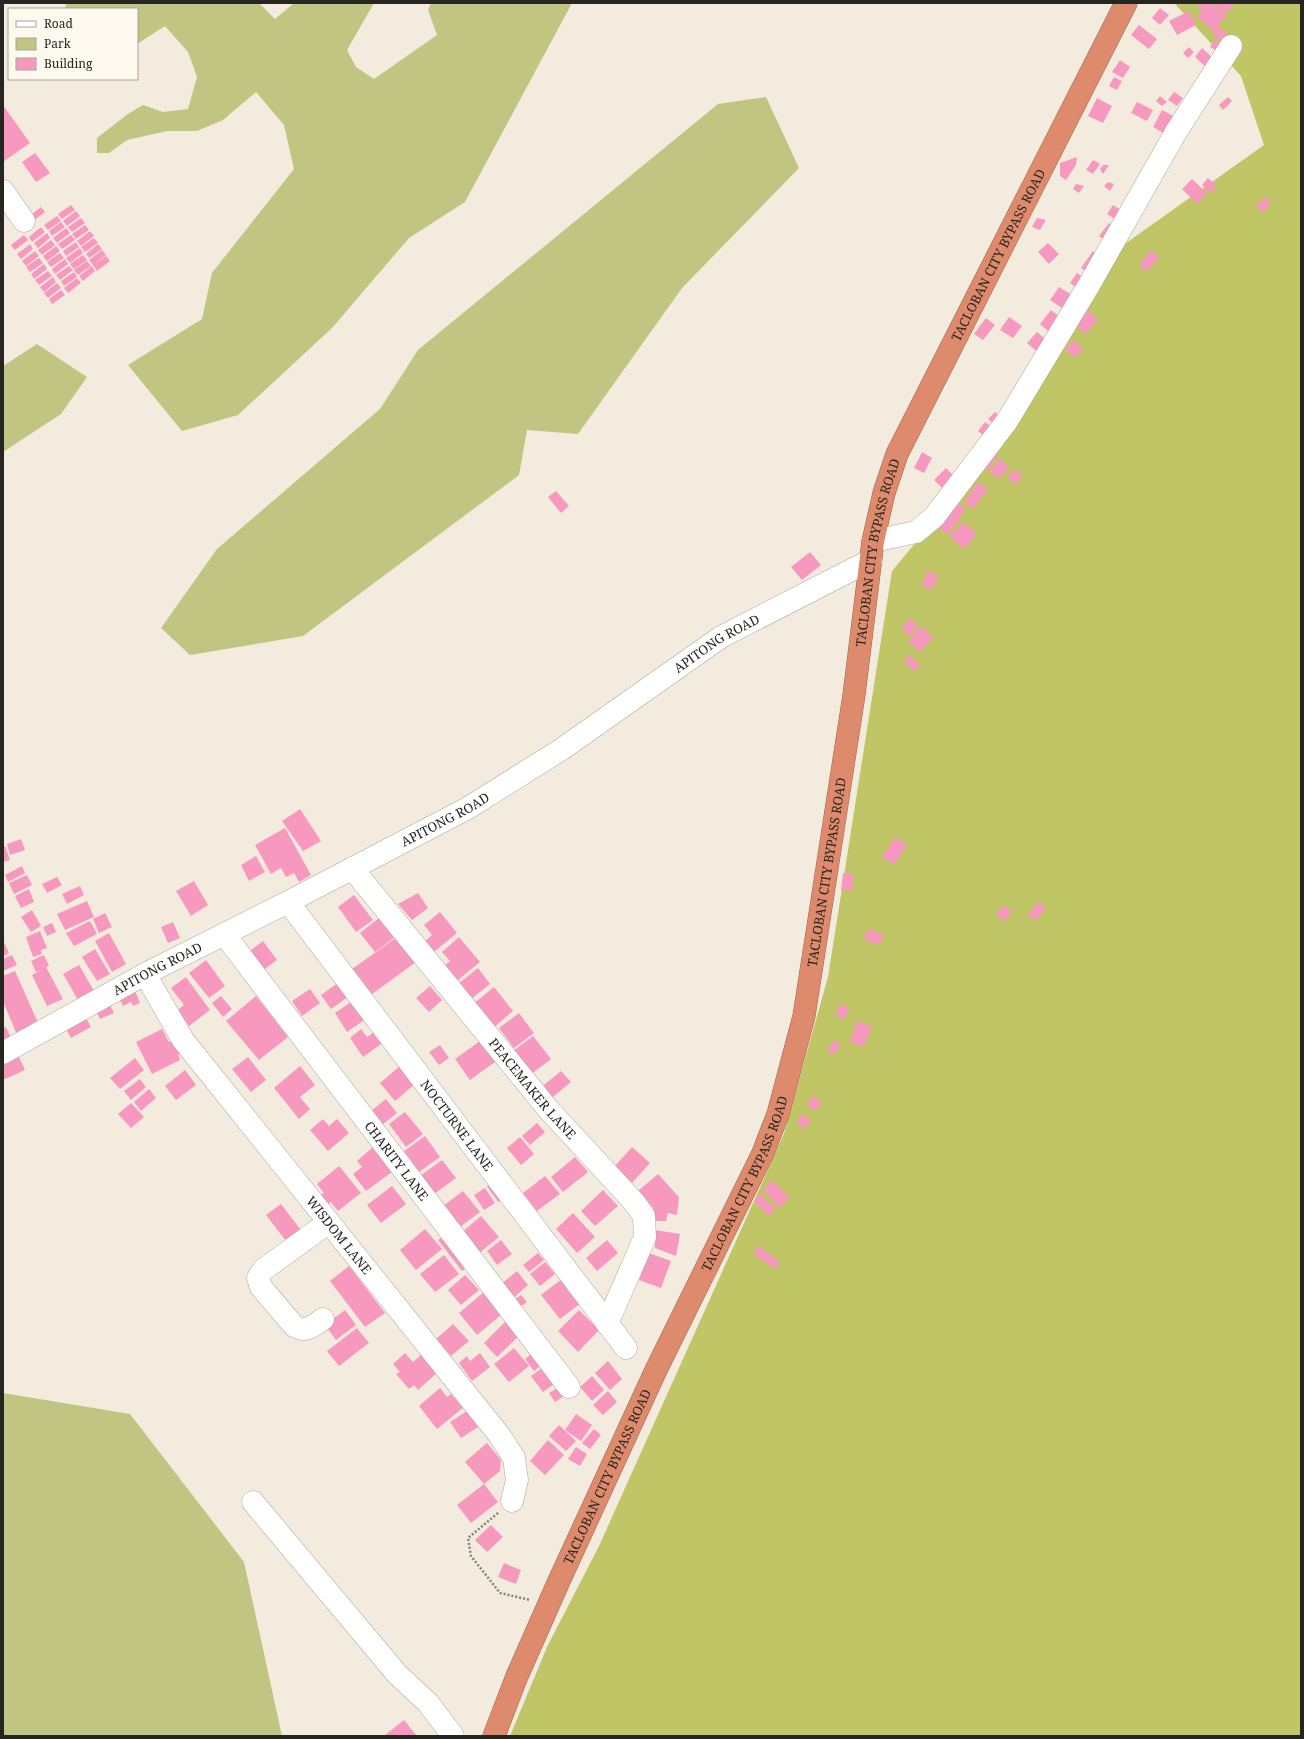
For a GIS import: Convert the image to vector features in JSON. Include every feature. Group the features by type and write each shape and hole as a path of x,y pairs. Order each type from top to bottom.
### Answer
{"highway":[{"name":"TACLOBAN CITY BYPASS ROAD","path":"494,1736 517,1676 548,1605 656,1370 763,1153 778,1114 804,1016 854,695 872,551 884,493 897,454 1126,3"}],"street":[{"name":"APITONG ROAD","path":"3,1053 145,974 288,902 468,808 562,749 721,637 872,551 916,532 934,517 1007,421 1089,285 1176,132 1231,46"},
{"path":"3,190 24,221"},
{"name":"PEACEMAKER LANE","path":"352,868 548,1109 634,1202 644,1216 645,1238 608,1324"},
{"name":"NOCTURNE LANE","path":"288,902 626,1348"},
{"name":"CHARITY LANE","path":"224,934 570,1387"},
{"name":"WISDOM LANE","path":"145,974 183,1040 500,1436 514,1458 518,1480 512,1501"},
{"path":"323,1319 309,1328 301,1330 294,1326 261,1287 258,1278 263,1270 329,1222"},
{"path":"253,1502 397,1674 428,1703 453,1736"}],"path":[{"path":"512,1501 468,1538 470,1556 500,1593 548,1605"}],"green space":[{"path":"66,3 259,3 275,19 294,3 374,3 347,50 356,67 374,79 437,35 428,10 431,3 572,3 465,202 409,238 332,328 238,415 182,431 128,365 202,319 212,273 294,169 284,125 256,92 223,120 197,131 167,131 127,140 109,153 97,153 97,138 128,114 143,105 163,112 188,109 197,77 188,52 165,26 138,43 138,8 65,8"},
{"path":"1174,3 1301,3 1301,1736 510,1736 547,1647 599,1546 784,1134 828,977 892,571 1004,437 1122,246 1264,145 1241,76"},
{"path":"766,97 799,168 682,288 578,434 527,430 519,475 303,636 190,655 161,628 217,549 380,409 418,350 718,104"},
{"path":"37,344 87,377 61,414 3,452 3,366"},
{"path":"3,1393 130,1414 244,1562 282,1736 3,1736"}],"building":[{"path":"1201,3 1212,3 1226,16 1213,31 1197,17 1202,10 1197,6"},
{"path":"1213,3 1235,3 1226,14"},
{"path":"1160,8 1169,15 1160,25 1152,18"},
{"path":"1189,11 1196,25 1177,35 1169,21"},
{"path":"1139,25 1157,39 1149,49 1131,35"},
{"path":"1218,26 1227,34 1221,41 1212,33"},
{"path":"1215,39 1224,45 1219,52 1210,47"},
{"path":"1189,47 1194,52 1188,58 1183,53"},
{"path":"1202,48 1216,61 1209,70 1195,57"},
{"path":"1120,60 1130,67 1123,78 1112,72"},
{"path":"1114,77 1122,81 1117,90 1109,86"},
{"path":"1174,92 1183,98 1177,106 1168,100"},
{"path":"1160,96 1167,102 1162,106 1156,101"},
{"path":"1228,97 1232,101 1223,110 1219,105"},
{"path":"1097,98 1112,106 1103,123 1088,116"},
{"path":"1137,102 1153,110 1147,121 1131,113"},
{"path":"3,105 30,143 3,162"},
{"path":"1162,110 1177,118 1168,136 1153,127"},
{"path":"35,153 50,173 36,182 22,162"},
{"path":"1077,157 1076,165 1066,180 1060,176 1060,163"},
{"path":"1093,160 1100,164 1093,174 1086,170"},
{"path":"1103,165 1109,165 1103,174 1100,169"},
{"path":"1208,178 1217,186 1211,193 1202,185"},
{"path":"1192,179 1207,193 1197,204 1182,189"},
{"path":"1108,182 1114,184 1110,191 1104,186"},
{"path":"1076,184 1084,186 1079,193 1073,189"},
{"path":"1265,197 1271,203 1263,212 1256,206"},
{"path":"71,205 75,210 62,219 58,214"},
{"path":"1113,205 1127,214 1121,223 1107,214"},
{"path":"41,207 45,212 32,222 28,217"},
{"path":"76,211 80,216 67,226 63,221"},
{"path":"57,216 61,221 48,230 44,225"},
{"path":"81,218 85,223 72,232 68,227"},
{"path":"1037,218 1046,220 1040,230 1032,227"},
{"path":"61,222 65,227 52,236 49,231"},
{"path":"1109,223 1116,229 1107,242 1099,236"},
{"path":"85,225 89,230 76,239 72,234"},
{"path":"41,227 45,232 32,242 29,237"},
{"path":"66,228 70,233 57,243 53,238"},
{"path":"90,231 94,236 81,246 77,241"},
{"path":"47,233 50,238 38,248 34,243"},
{"path":"24,235 28,240 15,250 11,245"},
{"path":"71,235 75,240 62,249 58,244"},
{"path":"94,238 98,243 85,252 81,247"},
{"path":"51,240 55,245 42,255 38,250"},
{"path":"76,242 79,247 66,256 63,251"},
{"path":"1048,243 1059,254 1049,264 1038,252"},
{"path":"30,244 33,249 21,259 17,254"},
{"path":"98,244 102,249 89,258 86,254"},
{"path":"56,246 60,251 47,261 43,256"},
{"path":"80,248 83,253 70,263 66,258"},
{"path":"102,250 106,255 93,265 89,260"},
{"path":"1151,250 1159,257 1147,272 1139,265"},
{"path":"35,251 39,256 26,266 22,261"},
{"path":"1093,251 1103,258 1091,275 1081,268"},
{"path":"60,253 64,258 51,267 47,262"},
{"path":"83,255 87,260 74,269 70,264"},
{"path":"106,256 110,261 97,271 93,265"},
{"path":"39,258 43,263 30,272 26,267"},
{"path":"65,259 68,264 55,274 52,269"},
{"path":"87,261 91,266 78,275 74,270"},
{"path":"44,264 47,269 34,279 31,274"},
{"path":"69,266 73,270 60,280 56,275"},
{"path":"92,266 95,271 83,281 79,276"},
{"path":"48,271 52,276 39,285 35,280"},
{"path":"74,272 77,277 64,286 61,281"},
{"path":"1077,273 1090,282 1082,292 1070,283"},
{"path":"53,277 56,282 44,292 40,287"},
{"path":"77,278 81,283 68,293 64,288"},
{"path":"57,283 61,288 48,298 44,293"},
{"path":"1059,287 1074,296 1065,310 1050,300"},
{"path":"61,290 65,295 52,304 49,299"},
{"path":"1087,309 1098,320 1085,334 1073,323"},
{"path":"1051,310 1061,318 1049,332 1040,324"},
{"path":"1009,317 1022,326 1013,338 1000,330"},
{"path":"986,318 995,325 983,340 974,334"},
{"path":"1037,332 1051,344 1042,356 1027,343"},
{"path":"1073,340 1083,349 1076,358 1065,350"},
{"path":"995,412 1003,419 996,426 988,419"},
{"path":"985,422 997,431 989,440 978,431"},
{"path":"991,449 999,454 987,471 979,466"},
{"path":"922,452 932,458 924,473 914,468"},
{"path":"1000,459 1009,467 999,479 989,471"},
{"path":"946,468 957,479 945,491 934,480"},
{"path":"1015,469 1023,476 1015,484 1007,478"},
{"path":"978,482 988,489 973,509 964,502"},
{"path":"556,491 569,506 561,513 548,497"},
{"path":"954,500 966,508 949,535 937,527"},
{"path":"963,522 977,533 965,549 950,537"},
{"path":"810,552 821,565 802,580 791,567"},
{"path":"927,571 938,575 932,590 922,586"},
{"path":"910,618 918,627 910,636 901,628"},
{"path":"921,626 933,637 920,652 908,642"},
{"path":"910,655 920,666 914,671 904,661"},
{"path":"300,809 321,841 303,851 282,821"},
{"path":"285,828 311,875 299,882 294,873 286,877 281,868 271,874 255,845"},
{"path":"895,837 907,845 894,865 882,857"},
{"path":"21,839 25,850 10,855 7,844"},
{"path":"5,846 10,860 3,862 3,847"},
{"path":"256,856 265,872 249,881 241,865"},
{"path":"22,866 25,873 8,882 5,875"},
{"path":"843,873 854,874 852,891 841,890"},
{"path":"27,875 32,885 14,894 9,883"},
{"path":"57,877 62,885 47,893 42,884"},
{"path":"194,881 208,905 191,916 176,891"},
{"path":"80,886 84,895 67,904 62,894"},
{"path":"29,889 34,902 21,908 15,896"},
{"path":"418,893 428,908 412,920 398,904"},
{"path":"354,895 373,920 356,932 338,907"},
{"path":"87,901 94,917 65,930 57,914"},
{"path":"1038,902 1046,907 1036,921 1028,915"},
{"path":"1004,905 1012,912 1004,921 996,914"},
{"path":"32,910 41,926 31,932 21,917"},
{"path":"440,912 457,933 434,952 425,941 432,935 424,925"},
{"path":"105,913 112,927 99,933 93,919"},
{"path":"379,918 394,938 375,952 360,933"},
{"path":"90,921 97,934 74,946 66,933"},
{"path":"173,922 180,938 168,943 161,927"},
{"path":"52,923 56,932 47,936 43,927"},
{"path":"868,929 884,935 880,945 864,940"},
{"path":"40,931 47,948 41,950 42,954 33,957 26,937"},
{"path":"109,933 126,964 112,972 95,941"},
{"path":"397,937 416,962 372,994 352,969"},
{"path":"459,937 480,962 458,980 445,965 450,961 442,952"},
{"path":"3,940 9,953 3,956"},
{"path":"263,941 277,960 261,972 247,953"},
{"path":"95,949 110,974 97,981 82,957"},
{"path":"12,955 17,965 3,971 3,959"},
{"path":"44,955 49,966 36,972 31,961"},
{"path":"206,960 225,986 209,998 189,973"},
{"path":"79,965 94,991 78,1000 63,974"},
{"path":"46,967 63,999 47,1006 32,975"},
{"path":"478,968 490,984 470,1000 458,984"},
{"path":"15,971 39,1025 17,1035 3,1001 3,976"},
{"path":"186,977 210,1010 189,1026 178,1010 184,1005 171,988"},
{"path":"342,980 352,994 331,1009 321,995"},
{"path":"430,986 442,1000 429,1012 416,998"},
{"path":"494,987 513,1011 493,1028 473,1004"},
{"path":"310,989 320,1003 302,1016 292,1001"},
{"path":"135,991 140,1003 133,1006 131,1002 123,1006 119,998"},
{"path":"221,996 232,1009 223,1017 212,1003"},
{"path":"256,996 288,1037 259,1060 226,1021"},
{"path":"354,1000 366,1019 347,1032 335,1013"},
{"path":"109,1003 114,1013 100,1019 95,1009"},
{"path":"841,1004 850,1009 843,1020 835,1014"},
{"path":"519,1013 534,1033 514,1048 499,1028"},
{"path":"85,1016 91,1027 71,1038 65,1027"},
{"path":"857,1021 872,1026 864,1047 850,1042"},
{"path":"6,1027 11,1038 3,1041 3,1028"},
{"path":"380,1028 388,1039 363,1057 350,1038 361,1029 367,1037"},
{"path":"162,1029 169,1042 176,1039 183,1053 178,1055 180,1060 152,1074 136,1042"},
{"path":"533,1036 551,1059 530,1075 513,1051"},
{"path":"835,1040 841,1045 833,1055 827,1049"},
{"path":"480,1041 495,1062 470,1080 455,1059"},
{"path":"440,1045 449,1058 439,1065 429,1052"},
{"path":"19,1057 25,1070 3,1080 3,1064"},
{"path":"248,1057 266,1080 251,1092 232,1069"},
{"path":"135,1058 144,1070 120,1089 110,1078"},
{"path":"300,1066 315,1085 300,1097 310,1109 299,1119 274,1088"},
{"path":"400,1066 415,1084 395,1101 380,1083"},
{"path":"185,1070 196,1085 176,1100 165,1086"},
{"path":"561,1071 571,1082 548,1101 539,1089"},
{"path":"140,1079 146,1087 131,1100 124,1091"},
{"path":"149,1089 156,1098 141,1111 134,1102"},
{"path":"813,1096 822,1103 815,1111 806,1104"},
{"path":"386,1099 397,1113 382,1125 371,1111"},
{"path":"131,1103 144,1117 131,1128 118,1114"},
{"path":"405,1112 423,1134 406,1147 389,1124"},
{"path":"803,1114 811,1121 804,1129 796,1122"},
{"path":"323,1119 329,1126 337,1119 349,1133 328,1151 310,1130"},
{"path":"537,1123 545,1132 530,1145 522,1136"},
{"path":"425,1136 440,1157 419,1172 404,1151"},
{"path":"520,1137 534,1154 521,1165 507,1148"},
{"path":"373,1147 392,1172 366,1191 353,1174 362,1167 357,1161"},
{"path":"632,1147 650,1163 632,1183 614,1167"},
{"path":"575,1157 588,1172 563,1192 551,1177"},
{"path":"442,1160 456,1178 434,1194 420,1176"},
{"path":"339,1166 361,1193 338,1211 331,1202 327,1205 319,1196 324,1193 317,1184"},
{"path":"658,1174 679,1197 677,1215 668,1213 666,1221 656,1221 653,1208 638,1191"},
{"path":"545,1176 560,1194 537,1211 523,1193"},
{"path":"772,1180 789,1197 780,1208 763,1190"},
{"path":"494,1181 505,1197 498,1202 487,1186"},
{"path":"392,1186 406,1204 381,1223 367,1205"},
{"path":"485,1188 495,1203 484,1210 474,1195"},
{"path":"603,1190 618,1206 595,1226 581,1211"},
{"path":"463,1191 480,1212 460,1227 443,1206"},
{"path":"760,1194 776,1209 769,1216 754,1202"},
{"path":"281,1204 304,1234 289,1245 266,1215"},
{"path":"573,1213 595,1237 577,1253 556,1229"},
{"path":"481,1216 499,1237 478,1254 461,1233"},
{"path":"425,1229 442,1249 416,1270 400,1250"},
{"path":"655,1230 680,1234 676,1256 655,1248"},
{"path":"446,1234 470,1265 462,1271 438,1240"},
{"path":"501,1240 512,1254 497,1265 487,1251"},
{"path":"607,1240 618,1253 597,1271 586,1258"},
{"path":"758,1246 780,1262 775,1269 753,1253"},
{"path":"538,1253 544,1260 529,1272 523,1265"},
{"path":"649,1253 671,1261 661,1288 639,1280"},
{"path":"444,1255 459,1274 435,1292 420,1274"},
{"path":"545,1262 555,1274 540,1286 530,1274"},
{"path":"349,1266 385,1313 365,1327 330,1281"},
{"path":"517,1271 528,1285 511,1300 499,1286"},
{"path":"465,1275 479,1290 461,1305 448,1290"},
{"path":"562,1279 581,1303 560,1319 541,1295"},
{"path":"484,1292 502,1314 477,1335 459,1313"},
{"path":"521,1295 527,1302 516,1310 511,1302"},
{"path":"345,1310 356,1325 336,1340 325,1325"},
{"path":"579,1310 599,1330 578,1352 558,1331"},
{"path":"507,1320 521,1334 497,1357 484,1343"},
{"path":"453,1324 469,1341 451,1356 436,1339"},
{"path":"357,1328 369,1343 339,1366 327,1351"},
{"path":"514,1348 529,1366 509,1382 494,1364"},
{"path":"536,1350 545,1362 534,1371 525,1359"},
{"path":"405,1353 413,1362 422,1354 438,1372 418,1390 414,1385 409,1389 396,1374 400,1372 393,1364"},
{"path":"480,1353 490,1367 472,1381 459,1363 467,1356 470,1361"},
{"path":"608,1361 622,1379 610,1390 595,1373"},
{"path":"545,1366 557,1382 543,1392 531,1376"},
{"path":"592,1376 604,1390 592,1401 580,1387"},
{"path":"562,1385 567,1394 555,1402 549,1393"},
{"path":"440,1388 447,1397 451,1394 463,1408 437,1429 419,1406"},
{"path":"608,1391 617,1402 603,1415 593,1405"},
{"path":"467,1411 478,1427 461,1438 450,1422"},
{"path":"576,1414 592,1425 581,1441 565,1430"},
{"path":"559,1425 576,1441 566,1451 549,1436"},
{"path":"594,1429 601,1435 590,1449 582,1443"},
{"path":"548,1440 564,1455 545,1475 530,1461"},
{"path":"487,1443 501,1460 500,1471 484,1484 465,1462"},
{"path":"576,1447 587,1454 580,1466 568,1459"},
{"path":"484,1484 498,1502 471,1523 457,1505"},
{"path":"491,1525 503,1537 487,1552 475,1540"},
{"path":"504,1563 521,1570 516,1584 498,1577"},
{"path":"404,1720 417,1736 384,1736"}]}
